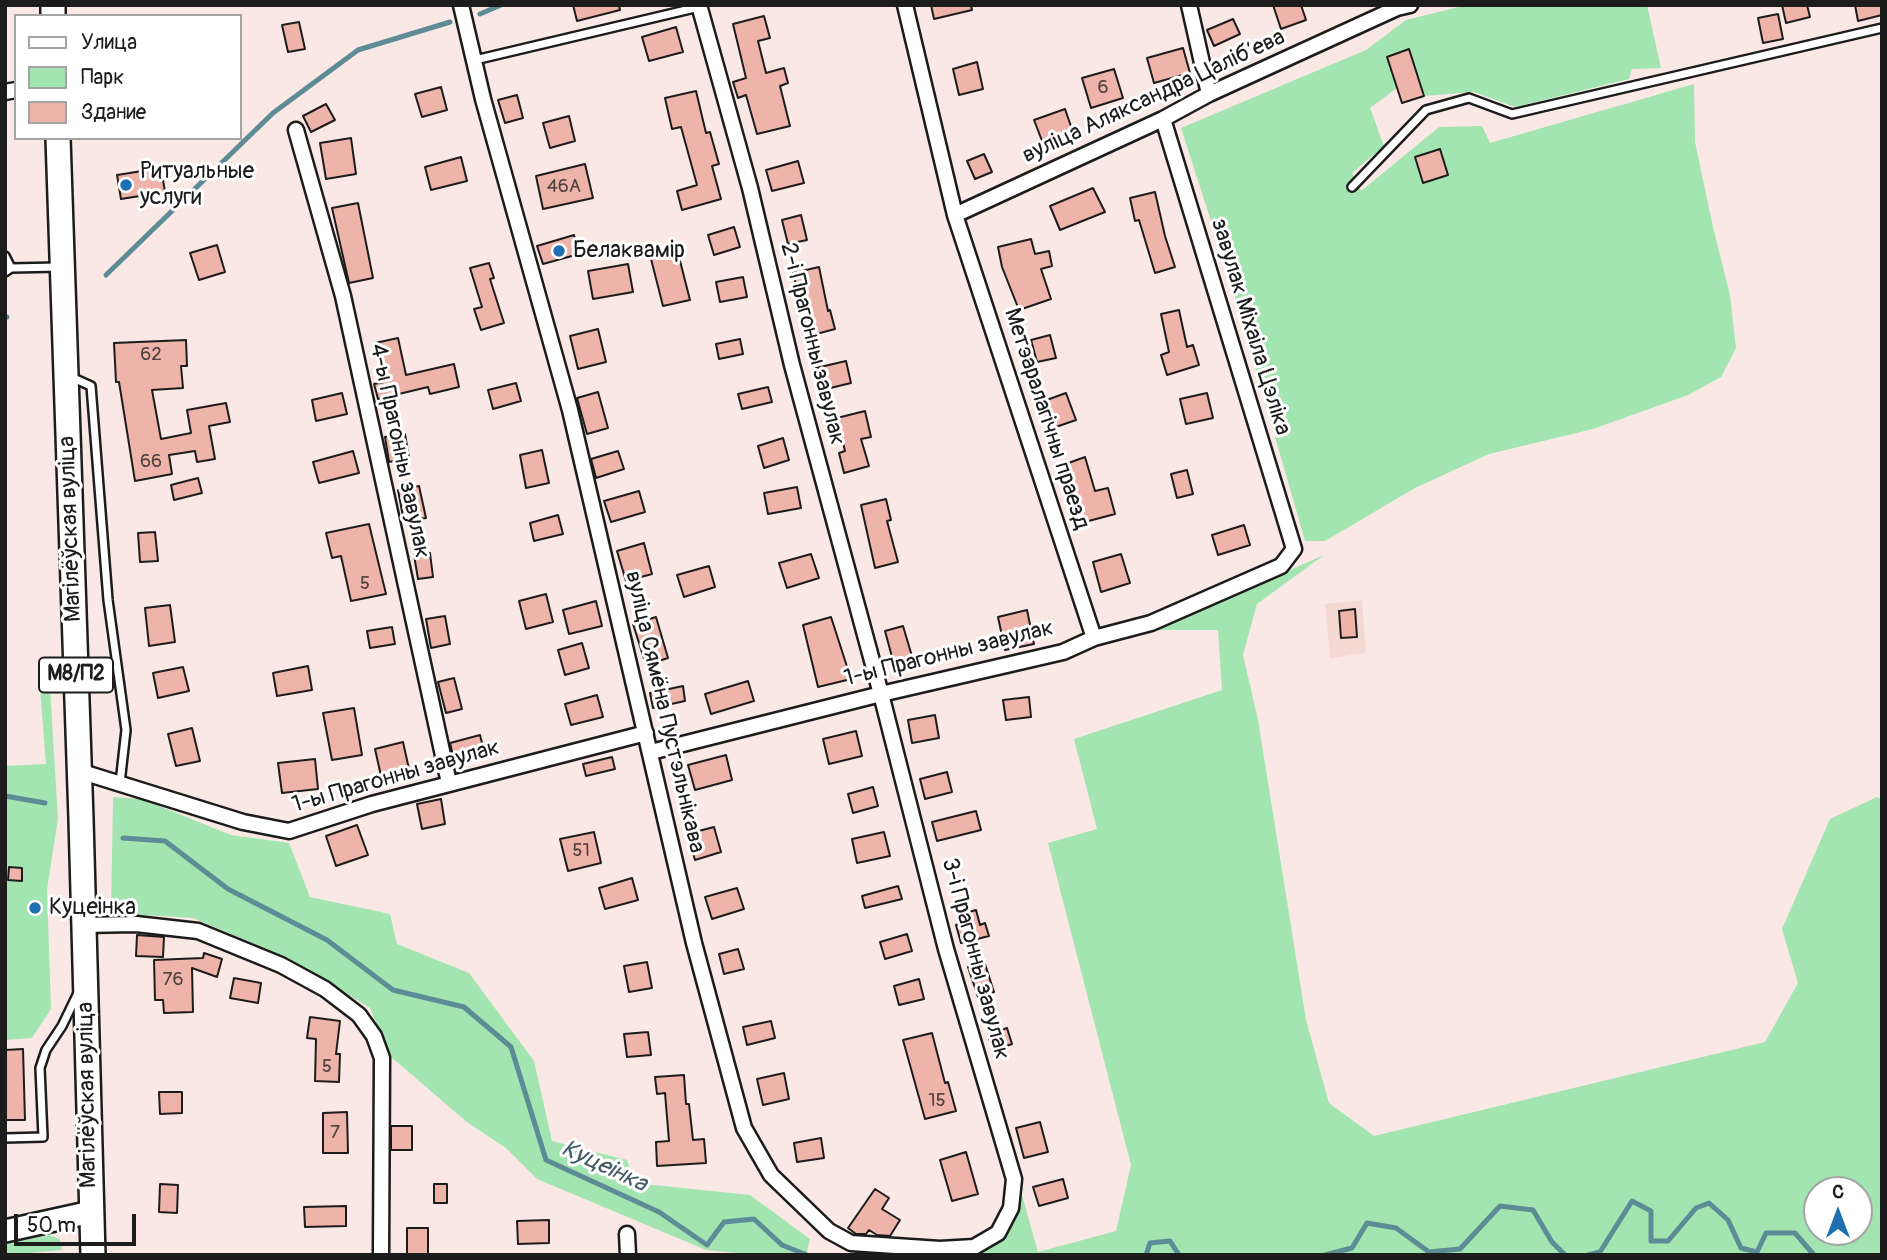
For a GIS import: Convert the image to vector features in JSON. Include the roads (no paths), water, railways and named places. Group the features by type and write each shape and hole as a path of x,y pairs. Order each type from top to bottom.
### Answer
{"main road":[{"name":"Магілёўская вуліца","path":"58,140 93,1255"},
{"path":"5,1231 91,1212"}],"street":[{"name":"вуліца Сямёна Пустэльнікава","path":"461,5 483,99 570,410 694,943 744,1128 771,1175 829,1231 852,1243 940,1249 974,1247 998,1233"},
{"name":"Метэаралагічны праезд","path":"905,5 955,215 1094,638"},
{"path":"1189,5 1209,94"},
{"name":"2-і Прагонны завулак","path":"700,6 750,188 795,379 881,694"},
{"name":"вуліца Аляксандра Цалібʼева","path":"955,215 1401,6"},
{"name":"завулак Міхаіла Цэліка","path":"1163,119 1294,549"},
{"name":"4-ы Прагонны завулак","path":"296,130 343,296 449,783"},
{"name":"1-ы Прагонны завулак","path":"651,752 881,694 1063,652 1094,638 1151,624 1222,594 1281,566 1294,549"},
{"name":"3-і Прагонны завулак","path":"881,694 946,949 1014,1179 1011,1208 998,1233"},
{"name":"1-ы Прагонны завулак","path":"79,771 243,822 289,831 372,804 646,733"},
{"path":"83,925 136,924 198,931 281,965 325,989 359,1015 374,1036 382,1058 382,1255"},
{"path":"627,1234 628,1255"}],"lane":[{"path":"475,60 700,6"},
{"path":"1352,187 1426,110 1469,98 1512,114 1882,28"},
{"path":"5,256 8,270 63,267"},
{"path":"66,375 91,386 108,600 126,730 120,784"},
{"path":"5,1138 43,1137 40,1068 46,1050 62,1026 86,977"}],"waterway":[{"path":"480,14 501,5"},
{"path":"106,275 273,113 358,50 450,22"},
{"path":"5,796 45,803"},
{"name":"Куцеінка","path":"123,838 165,841 228,889 327,940 393,990 464,1007 511,1047 546,1160 659,1212 707,1245 724,1222 754,1219 782,1245 807,1255"},
{"name":"Куцеінка","path":"1588,1255 1600,1252 1632,1201 1651,1211 1651,1241 1668,1241 1696,1208 1709,1203 1728,1220 1741,1248 1757,1252 1766,1233 1795,1233 1814,1255"},
{"name":"Куцеінка","path":"1325,1255 1352,1248 1367,1223 1396,1228 1429,1252 1460,1249 1500,1206 1533,1210 1552,1242 1565,1255"},
{"name":"Куцеінка","path":"1146,1255 1150,1243 1170,1241 1179,1255"}],"place":[{"name":"Ритуальные услуги","path":"126,185"},
{"name":"Белаквамір","path":"559,251"},
{"name":"Куцеінка","path":"35,908"}]}
